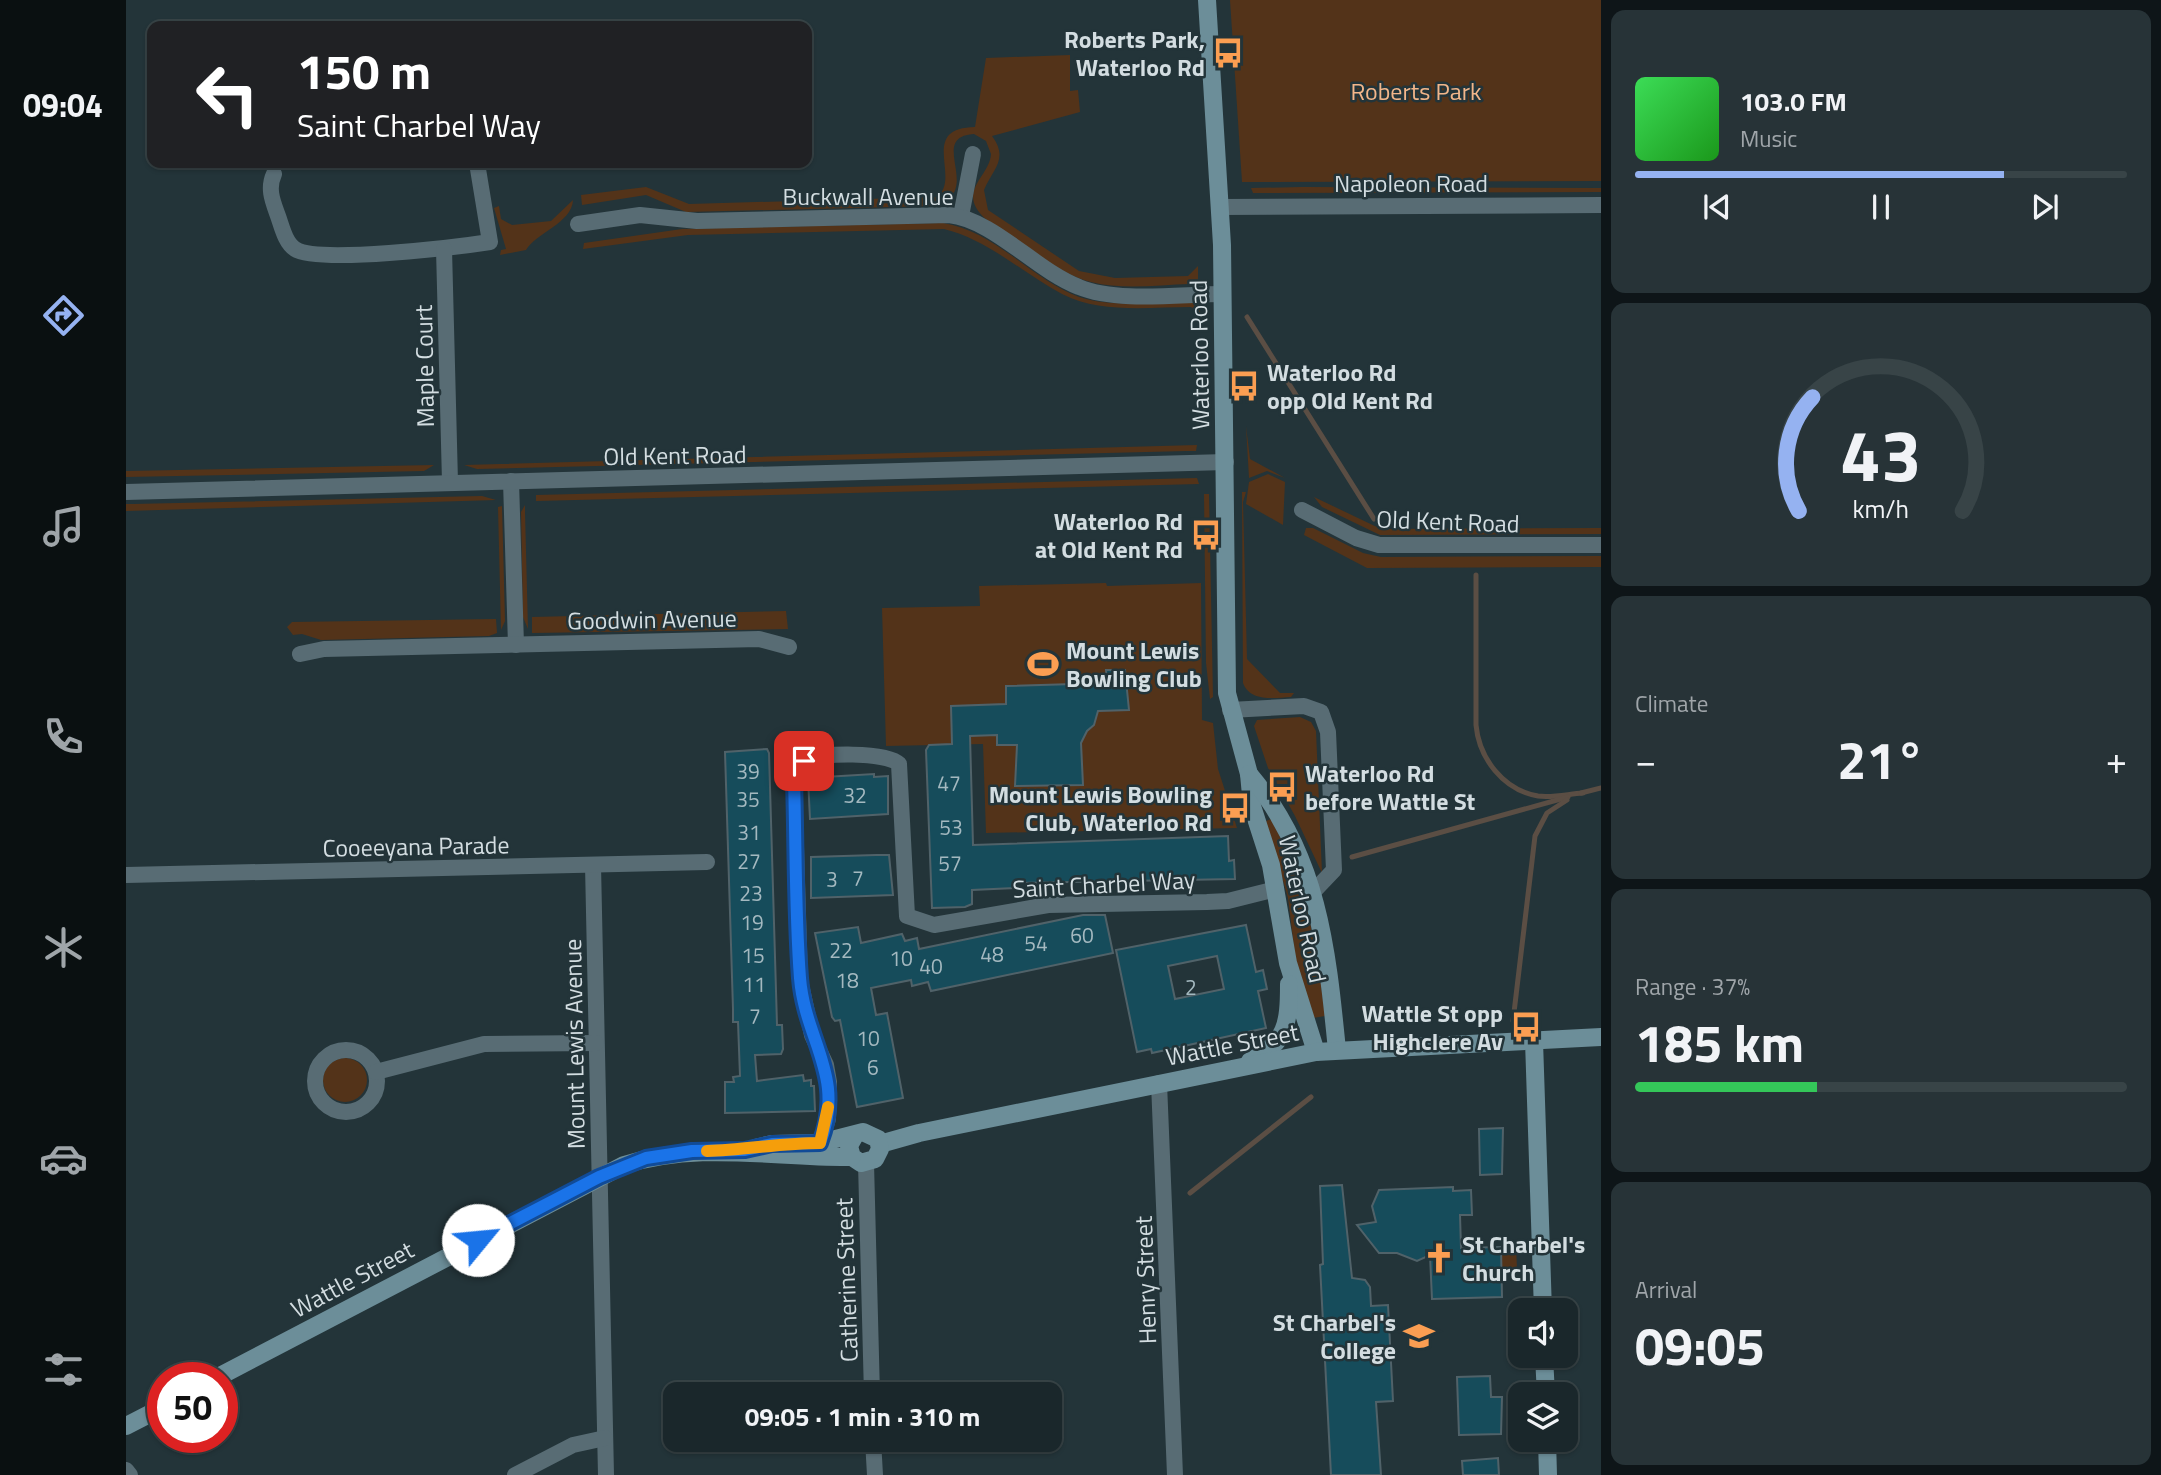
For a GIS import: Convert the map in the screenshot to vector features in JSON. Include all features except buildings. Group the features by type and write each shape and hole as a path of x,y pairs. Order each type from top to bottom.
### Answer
{"main road":[{"name":"Waterloo Road","path":"1207,0 1223,294 1226,679 1230,710 1249,774 1252,806 1276,889 1288,963 1316,1052"},
{"name":"Waterloo Road","path":"1249,774 1266,794 1288,833 1314,891 1329,964 1337,1050"},
{"path":"1232,1069 1266,1052 1283,1036 1288,1007 1288,963"},
{"name":"Wattle Street","path":"880,1144 1316,1052 1601,1037"},
{"path":"1534,1041 1543,1298"},
{"path":"869,1133 880,1144 878,1154 859,1160 849,1146 854,1137 869,1133"},
{"name":"Wattle Street","path":"238,1367 599,1177 646,1158 692,1151 745,1150 772,1144 820,1143 854,1137"},
{"name":"Wattle Street","path":"745,1150 781,1157 859,1160"},
{"path":"126,1426 147,1415"},
{"path":"1547,1452 1548,1475"}],"street":[{"path":"961,216 973,154"},
{"path":"274,174 270,186 273,201 287,239 298,251 318,255 444,248 490,242 478,168"},
{"name":"Napoleon Road","path":"1220,207 1601,205"},
{"name":"Buckwall Avenue","path":"578,224 640,215 684,221 961,216 1060,278 1089,291 1122,295 1223,294"},
{"name":"Maple Court","path":"444,248 450,482"},
{"name":"Old Kent Road","path":"126,492 1226,462"},
{"path":"511,481 516,645"},
{"name":"Old Kent Road","path":"1302,510 1356,538 1379,545 1601,545"},
{"name":"Goodwin Avenue","path":"300,654 324,649 759,639 789,647"},
{"name":"Waterloo Road","path":"1230,710 1304,706 1321,712 1326,722 1334,870 1314,891"},
{"name":"Saint Charbel Way","path":"820,1143 828,1119 829,1082 826,1065 812,1035 800,980 794,780 797,767 804,761 820,757 881,755 899,764 906,916 928,925 1027,907 1228,901 1276,889"},
{"name":"Cooeeyana Parade","path":"126,875 707,862"},
{"name":"Mount Lewis Avenue","path":"593,865 606,1475"},
{"path":"376,1072 474,1046 596,1043"},
{"name":"Henry Street","path":"1159,1083 1175,1475"},
{"name":"Catherine Street","path":"859,1160 871,1382"},
{"path":"515,1475 573,1445 605,1438"},
{"path":"873,1452 874,1475"},
{"path":"126,1470 130,1475"}],"green space":[{"name":"Roberts Park","path":"1230,0 1601,0 1601,181 1242,182"},
{"path":"1070,55 1070,91 1078,90 1080,112 992,136 997,144 999,158 984,190 988,210 1079,271 1115,278 1188,276 1198,266 1198,282 1115,286 1091,282 1065,272 1038,255 987,220 978,210 974,193 991,154 986,141 974,134 960,138 955,145 955,191 947,200 931,206 686,212 646,195 582,205 581,195 646,187 689,204 936,197 943,189 945,179 944,145 948,136 958,130 975,127 986,58"},
{"path":"1251,188 1601,188 1601,192 1253,193"},
{"path":"573,200 567,215 526,250 500,255 501,250 506,249 494,208 499,206 501,219 512,225 551,221"},
{"path":"943,223 979,235 1045,279 1079,297 1120,303 1192,302 1199,305 1200,313 1191,307 1125,308 1077,300 1047,286 976,241 944,229 688,235 583,249 584,243 682,229"},
{"path":"1246,426 1250,459 1285,478 1267,471 1249,478"},
{"path":"1197,445 1196,451 477,469 464,465"},
{"path":"434,465 424,471 126,477 126,471"},
{"path":"1268,474 1285,482 1283,525 1246,504 1249,482"},
{"path":"1197,478 1199,484 536,501 536,495"},
{"path":"1242,492 1246,492 1243,502 1247,659 1280,693 1294,693 1291,697 1257,696 1246,689 1243,683"},
{"path":"1204,494 1209,494 1213,697 1210,699 1206,663"},
{"path":"482,496 496,500 126,511 126,504"},
{"path":"1314,497 1381,529 1601,528 1601,534 1380,535 1322,507"},
{"path":"525,505 528,629 523,617 521,512"},
{"path":"502,506 505,621 501,630 498,507"},
{"path":"1306,528 1313,528 1363,553 1381,557 1601,556 1601,567 1367,568 1304,535"},
{"name":"Mount Lewis Bowling Club","path":"1106,583 1107,586 1201,583 1202,720 1213,723 1218,769 1237,828 986,833 983,744 886,746 882,608 980,606 979,586"},
{"path":"786,611 788,629 532,633 532,617"},
{"path":"496,619 497,633 489,636 321,640 302,634 293,635 287,627 292,622"},
{"path":"1300,717 1311,722 1316,731 1322,873 1268,768 1254,726 1257,720"},
{"path":"1271,819 1302,891 1318,963 1325,1016 1313,1018 1298,979 1288,898 1266,821"},
{"path":"345,1058 361,1064 367,1080 361,1096 345,1102 329,1096 323,1080 329,1064"},
{"path":"1501,1247 1516,1247 1517,1268 1502,1268"}],"waterway":[{"path":"1247,317 1374,519"},
{"path":"1476,575 1476,725 1482,749 1495,771 1525,793 1538,796 1583,793"},
{"path":"1581,793 1601,788"},
{"path":"1352,857 1568,797"},
{"path":"1513,1021 1535,836 1547,813 1567,800"},
{"path":"1190,1193 1311,1097"}],"slow traffic":[{"path":"707,1151 745,1150 772,1144 820,1143 828,1119 828,1107"}],"place":[{"name":"Roberts Park, Waterloo Rd","path":"1228,53"},
{"name":"Waterloo Rd opp Old Kent Rd","path":"1244,386"},
{"name":"Waterloo Rd at Old Kent Rd","path":"1206,535"},
{"name":"Mount Lewis Bowling Club","path":"1043,664"},
{"name":"Waterloo Rd before Wattle St","path":"1282,787"},
{"name":"Mount Lewis Bowling Club, Waterloo Rd","path":"1235,808"},
{"name":"Wattle St opp Highclere Av","path":"1526,1027"},
{"name":"St Charbel's Church","path":"1439,1258"},
{"name":"St Charbel's College","path":"1419,1336"}],"route":[{"path":"478,1240 599,1177 646,1158 692,1151 745,1150 772,1144 820,1143 828,1119 829,1082 826,1065 812,1035 800,980 794,780 797,767 804,761"}]}
